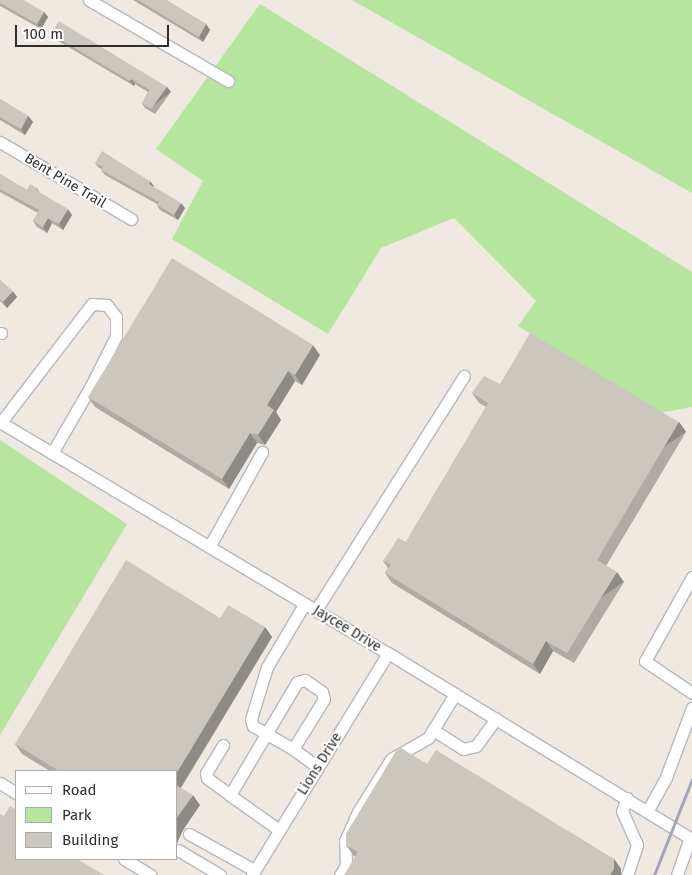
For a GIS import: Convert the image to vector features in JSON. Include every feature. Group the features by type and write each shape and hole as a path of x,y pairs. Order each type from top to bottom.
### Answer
{"street":[{"path":"89,0 228,81"},
{"name":"Bent Pine Trail","path":"0,142 131,220"},
{"path":"0,422 92,304 108,305 116,316 116,336 92,384 52,453"},
{"path":"316,610 464,376"},
{"name":"Jaycee Drive","path":"0,422 305,603 648,810 691,838"},
{"path":"209,546 262,452"},
{"path":"692,577 645,661 692,693"},
{"path":"305,603 267,667 251,719 253,726 293,749 318,767"},
{"name":"Lions Drive","path":"253,873 388,653"},
{"path":"230,795 297,682 305,680 322,692 324,699 293,749"},
{"path":"340,875 346,865 344,841 358,812 391,759 428,738 456,694"},
{"path":"648,810 666,777 692,708"},
{"path":"433,730 463,749 476,746 496,718"},
{"path":"223,745 206,774 206,778 279,830"},
{"path":"0,783 15,792"},
{"path":"627,798 622,811 637,845 628,875"},
{"path":"189,834 253,873"},
{"path":"677,875 691,838"},
{"path":"178,850 220,875"},
{"path":"126,860 150,875"}],"green space":[{"path":"352,0 692,0 692,193"},
{"path":"260,4 692,272 692,407 659,413 518,326 536,301 454,218 381,248 328,334 172,239 203,181 156,149"},
{"path":"0,440 127,524 0,735"}],"building":[{"path":"0,0 24,0 44,12 37,24 0,3"},
{"path":"138,0 166,0 206,24 199,37"},
{"path":"59,21 167,87 151,109 142,103 150,90 131,79 130,81 51,34"},
{"path":"0,99 28,116 21,129 0,117"},
{"path":"102,151 150,181 149,184 181,203 174,215 157,205 159,202 101,170 103,167 95,163"},
{"path":"0,174 27,190 30,184 37,188 36,190 68,209 59,224 48,218 43,227 33,221 39,210 0,189"},
{"path":"172,258 313,345 295,375 288,371 267,405 274,410 258,435 250,433 222,479 88,397"},
{"path":"0,280 13,291 3,302 0,299"},
{"path":"530,333 679,422 597,560 617,572 567,653 546,641 533,664 385,573 391,564 383,561 398,538 406,542 488,403 472,393 484,376 500,384"},
{"path":"126,560 220,618 228,605 265,627 178,771 57,770 15,744"},
{"path":"401,748 427,764 436,750 614,859 614,869 610,875 344,875 358,852 346,845 346,834 396,751"},
{"path":"178,786 193,795 178,816"},
{"path":"10,806 15,809 15,860 79,860 104,875 0,875 0,814 4,816"}],"railway":[{"path":"654,875 692,779"}]}
